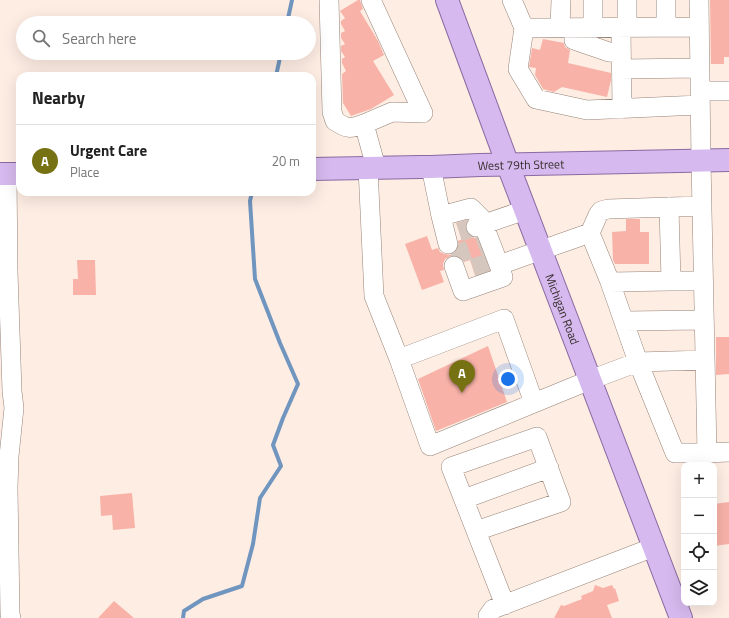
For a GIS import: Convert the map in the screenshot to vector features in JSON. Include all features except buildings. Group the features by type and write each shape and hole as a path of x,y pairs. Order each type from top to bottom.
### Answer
{"main road":[{"name":"Michigan Road","path":"447,0 540,250 681,618"},
{"name":"West 79th Street","path":"316,169 729,160"}],"lane":[{"path":"329,0 332,112 335,121 342,126 353,128 392,112 423,112 371,0"},
{"path":"560,0 567,28 574,40 609,52 621,61 699,68"},
{"path":"593,0 593,28"},
{"path":"622,109 621,61 627,0"},
{"path":"666,0 666,27"},
{"path":"699,0 701,206 707,453"},
{"path":"515,3 524,28 518,69 536,99 587,110 622,109 700,98 729,91"},
{"path":"524,28 699,27"},
{"path":"364,124 372,168 374,296 399,359 430,446 590,380 638,362 705,360"},
{"path":"431,167 441,216 462,233 486,244 478,266 540,250 590,233"},
{"path":"9,174 8,272 12,391 14,408 8,488 10,614 12,618"},
{"path":"701,206 608,209 602,211 598,215 590,233 610,282 638,362 675,453 729,452"},
{"path":"669,207 671,281"},
{"path":"441,216 471,208 481,218 462,233"},
{"path":"462,233 525,210"},
{"path":"610,282 703,281"},
{"path":"399,359 504,318 534,403"},
{"path":"624,321 704,320"},
{"path":"476,531 561,502 537,437 451,467 476,531 506,605"},
{"path":"464,499 549,468"},
{"path":"489,617 493,609 654,547"}],"waterway":[{"path":"289,16 292,0"},
{"path":"277,72 279,60"},
{"path":"183,618 184,611 203,599 242,586 253,544 260,498 281,466 273,445 298,384 255,279 250,201 251,196"}],"tunnel":[{"path":"459,232 476,227"},
{"path":"451,256 482,245"},
{"path":"473,268 489,263"}],"place":[{"name":"Urgent Care","path":"462,393"}]}
